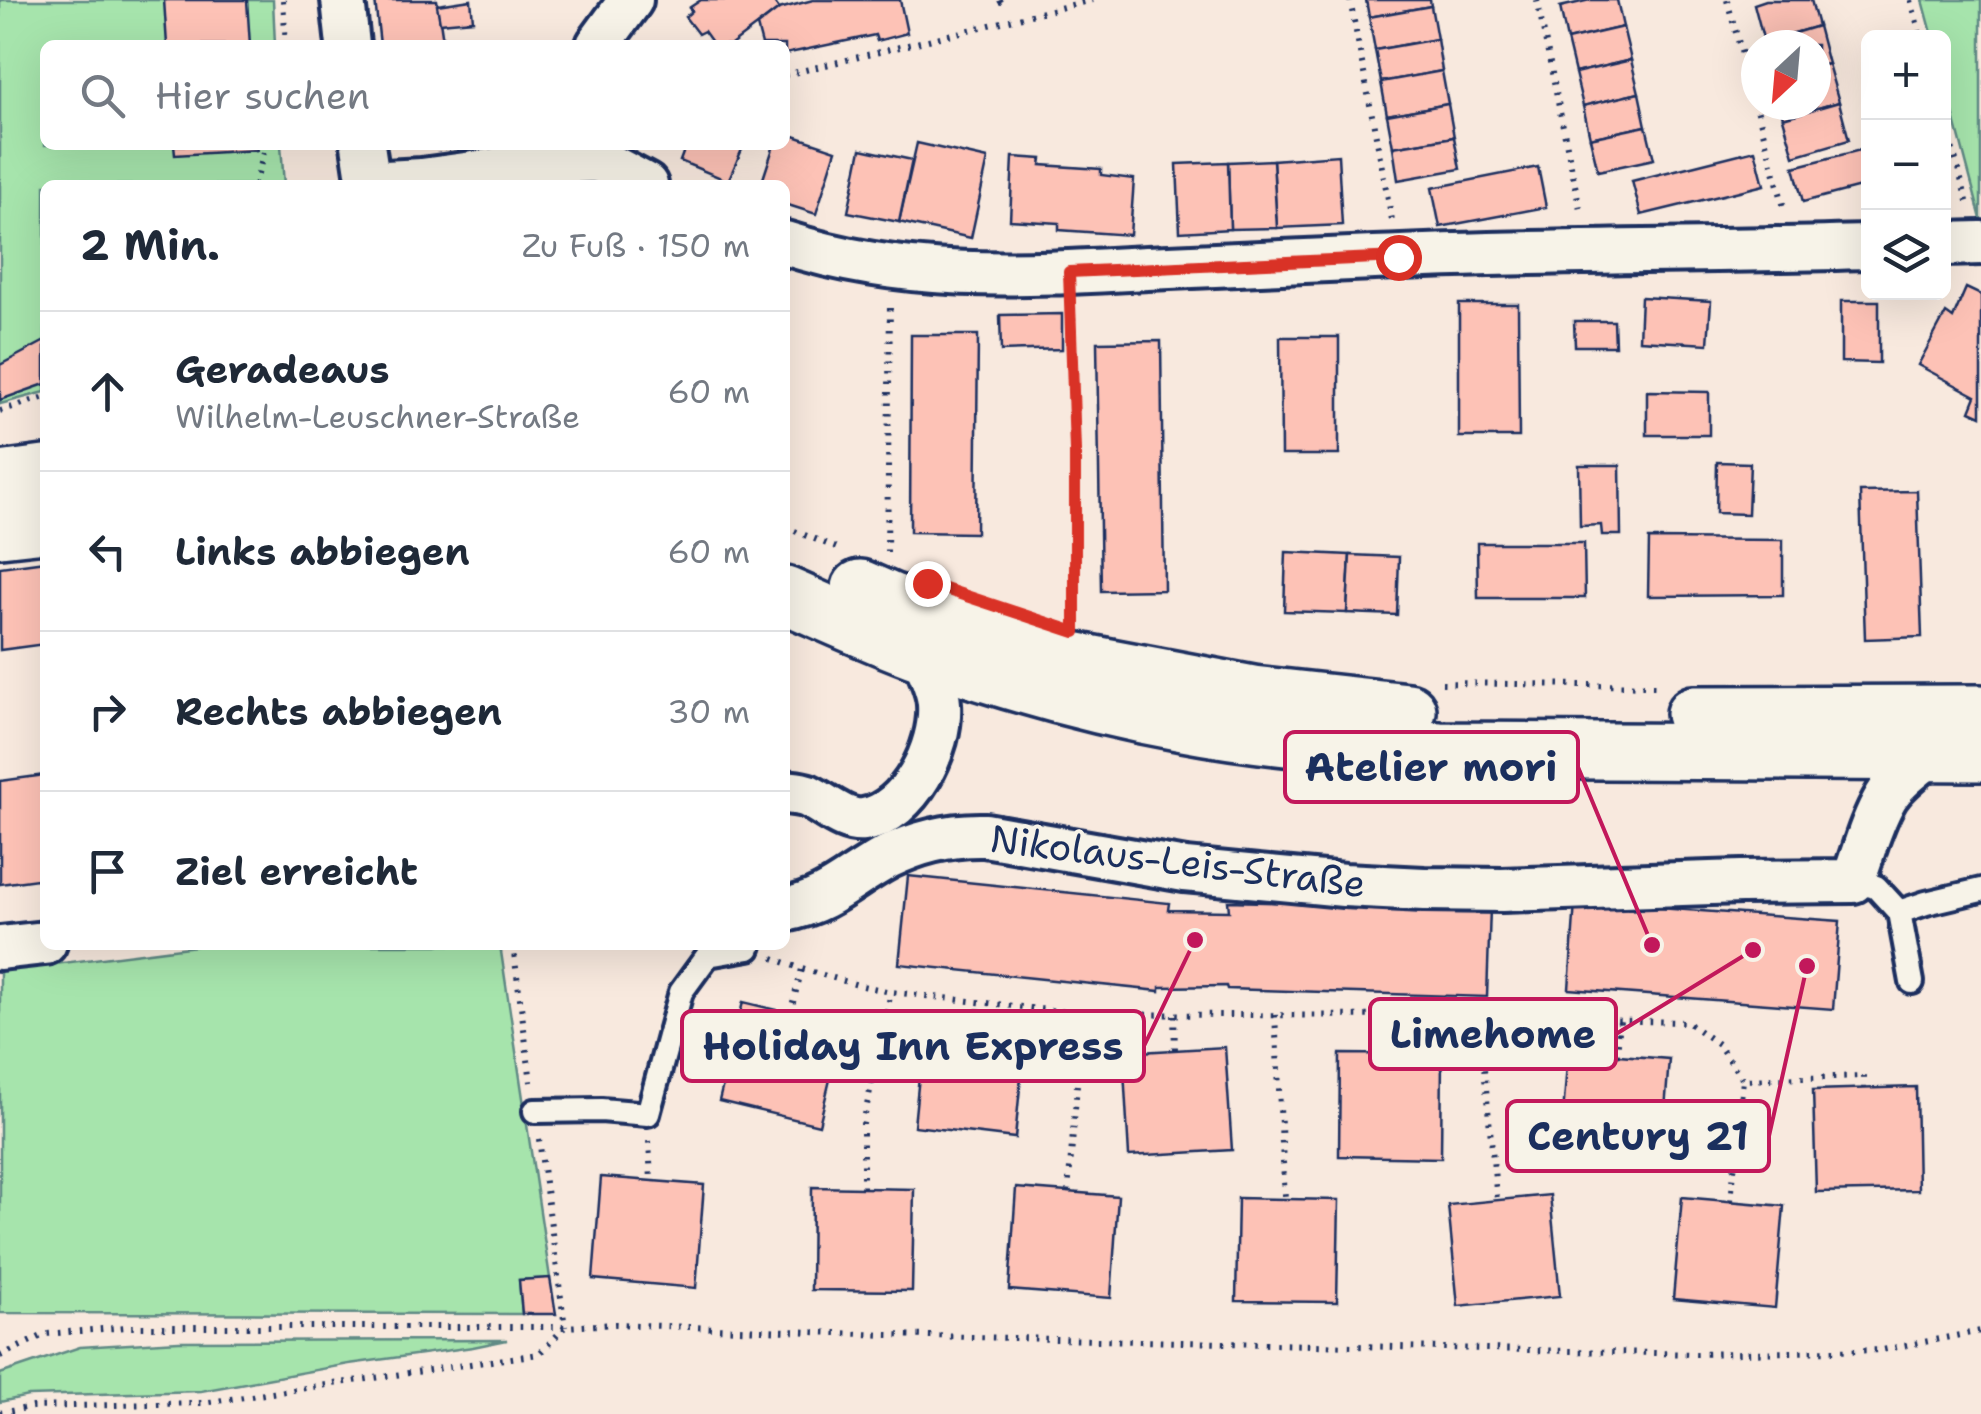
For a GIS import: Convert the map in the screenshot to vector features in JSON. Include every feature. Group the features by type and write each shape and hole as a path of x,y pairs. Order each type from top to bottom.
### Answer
{"main road":[{"path":"0,480 40,475"},
{"path":"0,529 40,525"},
{"path":"790,558 890,601 1057,657 1253,694 1478,716 1981,713"},
{"path":"790,597 922,652 1030,688 1185,724 1327,742 1440,750 1957,753"}],"street":[{"path":"344,0 348,40"},
{"path":"602,40 631,0"},
{"path":"367,171 431,178 553,154 603,162 637,180"},
{"path":"790,244 890,268 958,272 1069,272 1398,257 1861,246"},
{"path":"790,793 803,794 850,819 864,820 881,813 916,782 930,760 940,703 922,652"},
{"path":"1853,881 1887,795 1900,780 1957,753"},
{"name":"Nikolaus-Leis-Straße","path":"790,909 831,894 887,858 923,842 958,834 985,835 1186,870 1344,885 1502,890 1853,881"},
{"path":"0,948 40,943"}],"lane":[{"path":"1853,881 1876,887 1899,912 1912,982"},
{"path":"1899,912 1981,890"},
{"path":"535,1111 648,1114 681,992 708,956 733,950"}],"path":[{"path":"283,0 286,40"},
{"path":"1000,0 1009,0"},
{"path":"790,74 1092,0"},
{"path":"1350,0 1398,257"},
{"path":"1537,0 1590,254"},
{"path":"1727,0 1795,249"},
{"path":"1911,0 1919,30"},
{"path":"1944,120 1968,243"},
{"path":"256,180 265,150"},
{"path":"890,268 890,601"},
{"path":"1069,272 1075,451 1075,632"},
{"path":"0,411 40,398"},
{"path":"790,529 852,554"},
{"path":"1431,682 1670,686"},
{"path":"758,950 802,969 891,992 1083,1014 1687,1022 1718,1044 1743,1080 1731,1202"},
{"path":"790,1013 802,969"},
{"path":"863,1188 863,1124 891,992"},
{"path":"977,1032 979,1002"},
{"path":"1068,1192 1083,1014"},
{"path":"1174,1015 1175,1050"},
{"path":"1275,1015 1285,1199"},
{"path":"1391,1016 1391,1054"},
{"path":"1479,1017 1497,1200"},
{"path":"1617,1056 1620,1020"},
{"path":"1743,1080 1864,1076 1864,1088"},
{"path":"648,1114 651,1181"},
{"path":"0,1356 46,1334 126,1327 616,1324 886,1335 1697,1354 1882,1350 1981,1331"},
{"path":"0,1413 32,1407 203,1403 539,1354 565,1327"}],"green space":[{"path":"0,0 273,0 275,40 40,40 40,150 281,150 284,180 40,180 40,393 0,404"},
{"path":"1923,0 1981,0 1981,219 1951,105 1951,30 1931,30"},
{"path":"165,950 501,950 550,1278 519,1280 522,1314 0,1313 0,971"},
{"path":"507,1340 201,1391 28,1396 0,1402 0,1374 80,1347 179,1341"}],"building":[{"path":"164,0 247,0 250,40 167,40"},
{"path":"375,0 437,0 443,40 379,40"},
{"path":"471,0 473,20 440,23 437,5"},
{"path":"701,0 773,0 779,9 738,40 710,40 704,31 698,34 685,17 692,11 689,8"},
{"path":"813,0 900,0 907,33 877,41 875,35 790,53 790,40 761,40 757,26 779,9"},
{"path":"1366,0 1430,0 1431,6 1369,17"},
{"path":"1590,0 1617,0 1623,27 1567,40 1560,7"},
{"path":"1766,0 1811,0 1818,26 1804,30 1761,30 1754,4"},
{"path":"1431,6 1437,39 1375,50 1369,17"},
{"path":"1623,27 1631,60 1575,73 1567,40"},
{"path":"1437,39 1442,71 1381,82 1375,50"},
{"path":"1631,60 1639,93 1583,106 1575,73"},
{"path":"1442,71 1448,104 1387,115 1381,82"},
{"path":"1831,74 1839,102 1831,104"},
{"path":"1639,93 1646,126 1590,138 1583,106"},
{"path":"1839,102 1849,140 1794,156 1784,120 1831,120 1831,104"},
{"path":"1448,104 1454,137 1393,147 1387,115"},
{"path":"1646,126 1654,159 1598,171 1590,138"},
{"path":"790,135 836,150 816,214 790,206 790,180 763,180 772,150 790,150"},
{"path":"1454,137 1460,169 1398,180 1393,147"},
{"path":"917,143 988,159 971,238 899,222"},
{"path":"861,149 912,160 899,222 848,212"},
{"path":"174,150 257,150 175,155"},
{"path":"684,150 742,150 728,180 680,161"},
{"path":"1755,150 1764,185 1641,215 1632,181"},
{"path":"1861,150 1861,187 1803,202 1794,167"},
{"path":"1338,155 1342,225 1277,228 1273,160"},
{"path":"1013,157 1042,159 1041,165 1101,169 1101,175 1134,179 1130,235 1059,230 1059,223 1010,220"},
{"path":"1273,160 1277,228 1230,229 1228,162"},
{"path":"1228,162 1230,229 1180,232 1177,164"},
{"path":"1538,167 1546,207 1440,227 1432,188"},
{"path":"1966,288 1981,295 1981,416 1970,411 1976,396 1918,365 1946,313 1953,318"},
{"path":"1641,297 1711,301 1708,344 1639,340"},
{"path":"1841,301 1879,301 1879,363 1841,362"},
{"path":"1459,304 1518,304 1519,437 1459,437"},
{"path":"1062,314 1062,349 1001,351 1000,315"},
{"path":"1574,321 1614,321 1615,346 1575,346"},
{"path":"911,335 978,335 976,533 910,532"},
{"path":"1280,337 1339,337 1339,455 1281,455"},
{"path":"1161,341 1164,590 1101,591 1097,342"},
{"path":"40,344 40,386 0,400 0,365"},
{"path":"1647,391 1709,392 1709,435 1647,435"},
{"path":"1717,462 1750,463 1748,514 1716,513"},
{"path":"1579,465 1620,465 1621,535 1602,535 1601,525 1580,526"},
{"path":"1917,491 1922,637 1865,639 1860,492"},
{"path":"1649,539 1783,540 1783,595 1648,596"},
{"path":"1477,543 1584,543 1585,598 1478,598"},
{"path":"1286,552 1350,555 1347,613 1284,611"},
{"path":"1350,555 1399,557 1397,615 1347,613"},
{"path":"40,562 40,645 0,650 0,567"},
{"path":"40,776 40,879 0,884 0,781"},
{"path":"908,876 1169,903 1168,910 1229,911 1228,901 1490,908 1487,997 1226,986 1160,987 1160,991 899,964"},
{"path":"1575,902 1840,921 1833,1009 1569,989"},
{"path":"743,1002 843,1026 819,1125 719,1101"},
{"path":"924,1026 1025,1036 1015,1138 914,1126"},
{"path":"1225,1047 1232,1150 1129,1156 1123,1053"},
{"path":"1568,1051 1669,1059 1661,1161 1560,1153"},
{"path":"1340,1054 1442,1055 1441,1158 1339,1156"},
{"path":"1916,1087 1918,1190 1816,1192 1813,1090"},
{"path":"601,1177 704,1185 696,1288 593,1279"},
{"path":"812,1187 914,1189 912,1291 811,1290"},
{"path":"1016,1188 1118,1196 1111,1298 1009,1290"},
{"path":"1550,1195 1560,1296 1458,1306 1448,1205"},
{"path":"1682,1197 1784,1206 1775,1308 1673,1299"},
{"path":"1238,1198 1339,1200 1337,1302 1236,1301"},
{"path":"550,1278 556,1314 522,1314 519,1280"}],"place":[{"name":"Holiday Inn Express","path":"1195,940"},
{"name":"Atelier mori","path":"1652,945"},
{"name":"Limehome","path":"1753,950"},
{"name":"Century 21","path":"1807,966"}],"route":[{"path":"927,583 1075,632 1075,451 1069,272 1398,257"}]}
